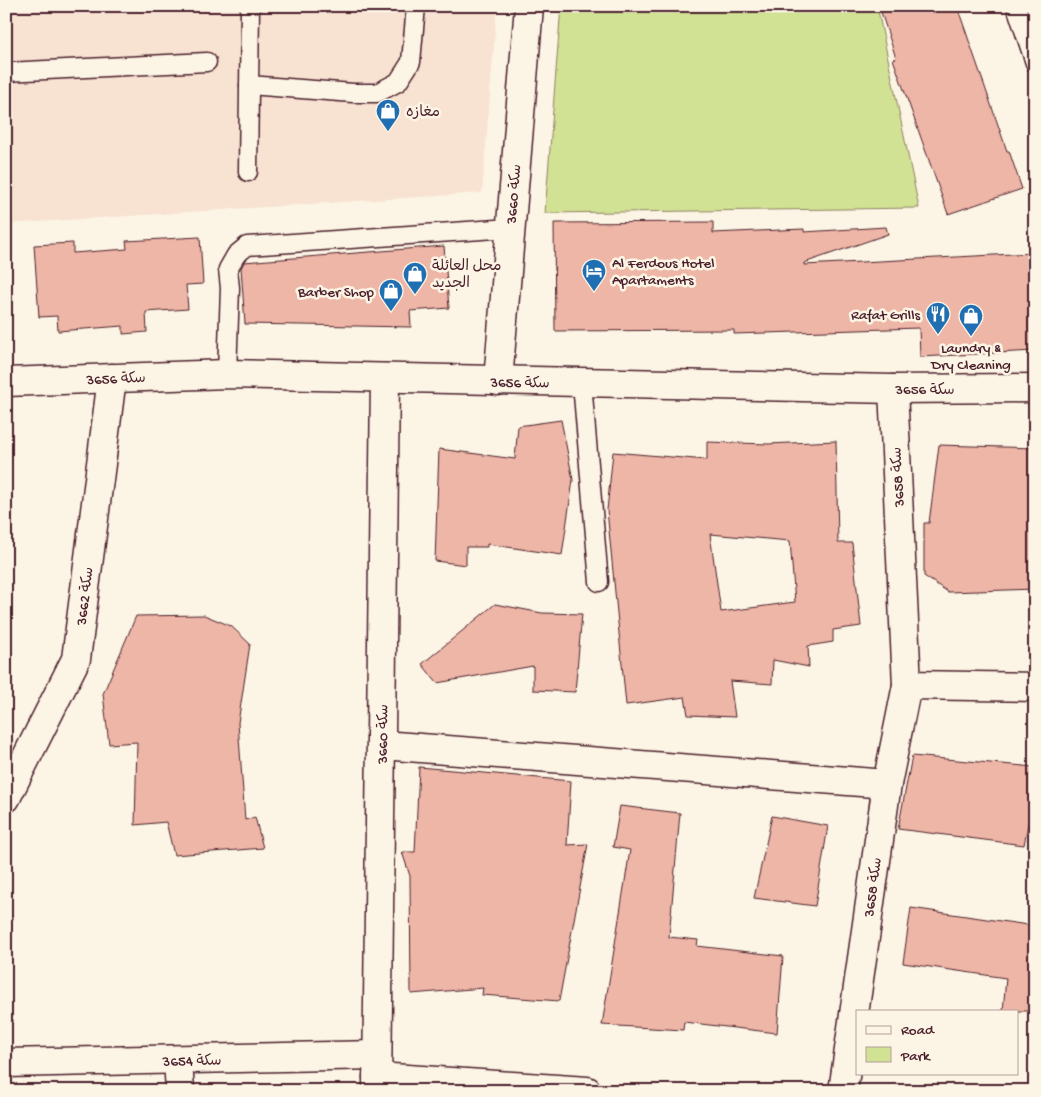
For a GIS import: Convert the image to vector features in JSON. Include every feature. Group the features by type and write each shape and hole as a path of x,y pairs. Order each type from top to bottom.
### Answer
{"street":[{"name":"سكة 3660","path":"498,381 529,6"},
{"name":"سكة 3656","path":"6,382 227,374 893,389 1035,388"},
{"name":"سكة 3662","path":"6,798 76,659 112,378"},
{"name":"سكة 3660","path":"377,1074 386,378"},
{"name":"سكة 3658","path":"842,1091 887,784 907,685 893,389"},
{"path":"907,685 1035,687"},
{"path":"382,745 887,784"},
{"path":"178,1060 180,1091"},
{"name":"سكة 3654","path":"6,1063 178,1060 587,1091"}],"lane":[{"path":"248,172 250,6"},
{"path":"249,86 377,93 398,82 411,62 416,6"},
{"path":"1016,6 1035,63"},
{"path":"6,72 208,62"},
{"path":"227,374 230,288 228,269 236,255 247,246 511,228"},
{"path":"582,383 599,582"}],"shaded area":[{"path":"6,6 497,6 482,193 6,224"}],"green space":[{"path":"561,6 877,6 919,208 545,213"}],"building":[{"path":"879,6 957,6 1022,189 948,214 893,59 896,58"},
{"path":"713,222 713,233 804,229 804,232 886,227 888,234 804,263 804,265 1032,253 1035,351 920,357 919,328 734,334 734,330 555,331 554,223"},
{"path":"200,237 203,284 186,285 188,309 146,312 147,332 123,334 123,326 58,331 57,316 39,317 34,245 73,243 73,253 127,249 126,241"},
{"path":"444,246 449,308 410,311 411,327 245,324 241,268 244,262"},
{"path":"561,420 573,480 562,555 487,544 487,547 466,547 466,565 435,561 439,449 515,459 518,426"},
{"path":"836,441 838,543 852,543 861,626 833,630 833,642 808,646 809,667 773,660 772,684 730,681 735,717 688,715 685,697 626,705 607,510 613,452 707,460 707,442 768,444","holes":["710,534 790,541 795,602 721,612"]},
{"path":"939,445 1035,448 1035,589 948,592 924,576 924,523 929,523"},
{"path":"495,604 542,613 582,614 575,692 533,690 533,666 437,683 422,664"},
{"path":"204,615 231,626 250,644 238,723 245,820 255,817 263,848 174,855 166,822 135,825 137,742 109,744 103,694 136,616"},
{"path":"912,756 1035,767 1035,787 1024,845 898,829"},
{"path":"419,767 571,781 567,845 588,844 559,1001 482,995 483,988 411,994 410,876 402,852 415,852"},
{"path":"620,806 680,813 669,937 698,940 697,946 783,956 777,1033 684,1022 683,1030 602,1025 630,850 613,847"},
{"path":"772,816 828,826 815,906 754,898"},
{"path":"911,908 1035,926 1035,1011 1003,1010 1006,978 903,963"}],"place":[{"name":"مغازه","path":"388,132"},
{"name":"Al Ferdous Hotel Apartaments","path":"594,292"},
{"name":"محل العائلة الجديد","path":"415,295"},
{"name":"Barber Shop","path":"391,312"},
{"name":"Rafat Grills","path":"938,335"},
{"name":"Laundry & Dry Cleaning","path":"971,337"}]}
